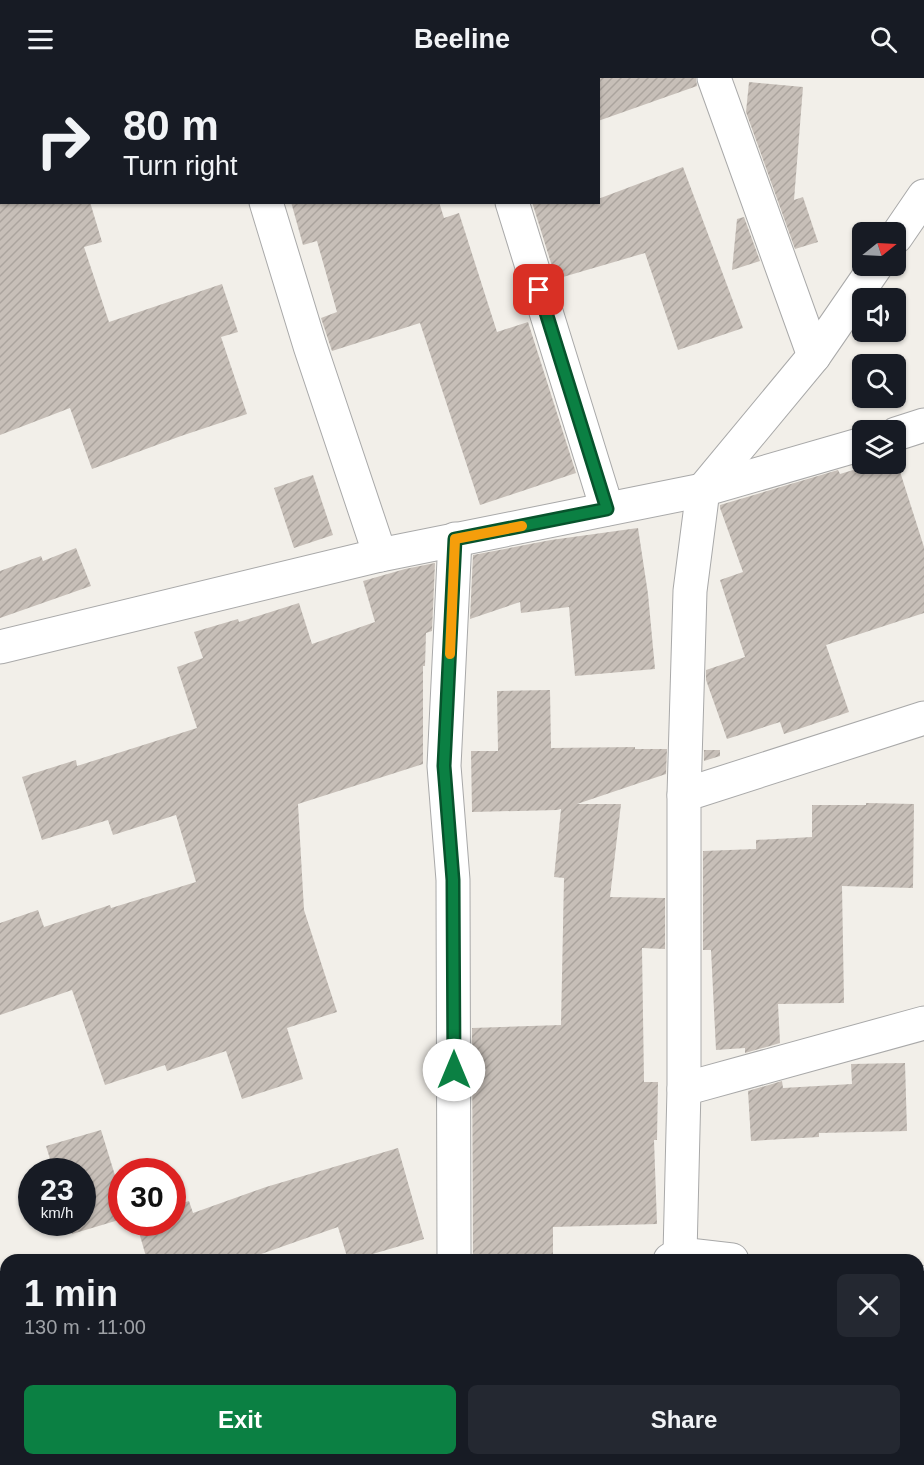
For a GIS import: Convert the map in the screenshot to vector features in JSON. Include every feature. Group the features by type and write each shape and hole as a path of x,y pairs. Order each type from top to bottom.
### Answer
{"street":[{"path":"714,78 814,356"},
{"path":"906,222 924,196"},
{"path":"267,204 310,346 380,555"},
{"path":"513,204 607,509"},
{"path":"675,1254 684,1089 684,795 690,591 703,490 814,356 869,276"},
{"path":"906,431 924,425"},
{"path":"0,647 380,555 703,490 852,447"},
{"path":"454,1254 453,880 444,766 455,539"},
{"path":"684,795 924,718"},
{"path":"684,1089 924,1023"}],"building":[{"path":"600,78 696,78 697,86 600,120"},
{"path":"749,82 803,87 794,200 803,197 818,242 795,249 746,112"},
{"path":"683,167 743,328 678,350 645,253 556,279 533,204 600,204 600,198"},
{"path":"0,204 91,204 102,242 84,247 109,322 222,284 238,332 221,337 247,414 92,469 70,408 0,435"},
{"path":"292,204 440,204 444,218 459,213 497,332 528,322 576,473 480,505 420,323 332,351 321,318 337,312 317,241 303,245"},
{"path":"744,217 760,261 732,270 737,219"},
{"path":"838,470 840,474 852,470 852,474 901,474 924,547 924,613 826,645 849,712 784,734 780,722 727,739 706,680 706,670 745,657 720,580 743,572 720,505"},
{"path":"313,475 333,535 294,548 274,488"},
{"path":"638,528 648,594 655,669 575,676 569,607 521,613 520,602 470,619 473,555 551,540"},
{"path":"76,548 91,586 0,618 0,571 41,556 43,561"},
{"path":"435,563 432,631 426,633 425,666 423,666 423,764 298,804 304,910 337,1012 287,1028 303,1079 242,1099 226,1051 167,1071 165,1065 105,1085 72,990 0,1015 0,923 38,910 44,927 110,905 111,908 196,882 176,815 113,835 108,820 42,840 22,777 76,760 77,766 197,728 177,667 203,658 194,632 238,619 239,622 299,603 312,644 375,622 363,581"},
{"path":"550,690 551,748 667,749 666,774 577,804 621,804 610,897 665,898 665,949 642,948 644,1082 658,1082 657,1140 654,1140 657,1224 553,1227 553,1254 473,1254 472,1028 561,1025 564,878 554,877 561,809 472,812 471,751 498,751 497,691"},
{"path":"704,750 720,750 720,756 704,761"},
{"path":"866,803 914,804 913,888 842,886 844,1003 778,1004 780,1043 745,1053 745,1048 716,1050 711,950 703,950 703,851 756,849 756,840 812,837 812,805 866,805"},
{"path":"905,1063 907,1131 819,1133 819,1137 751,1141 748,1091 782,1081 783,1088 852,1084 851,1064"},
{"path":"101,1130 110,1158 108,1223 96,1227 96,1158 50,1158 46,1146"},
{"path":"398,1148 424,1239 373,1254 346,1254 338,1227 261,1254 145,1254 140,1236 186,1236 186,1202 189,1201 193,1213 266,1187"}],"slow traffic":[{"path":"450,654 455,539 522,526"}],"route":[{"path":"454,1070 453,880 444,766 455,539 607,509 539,290"}]}
